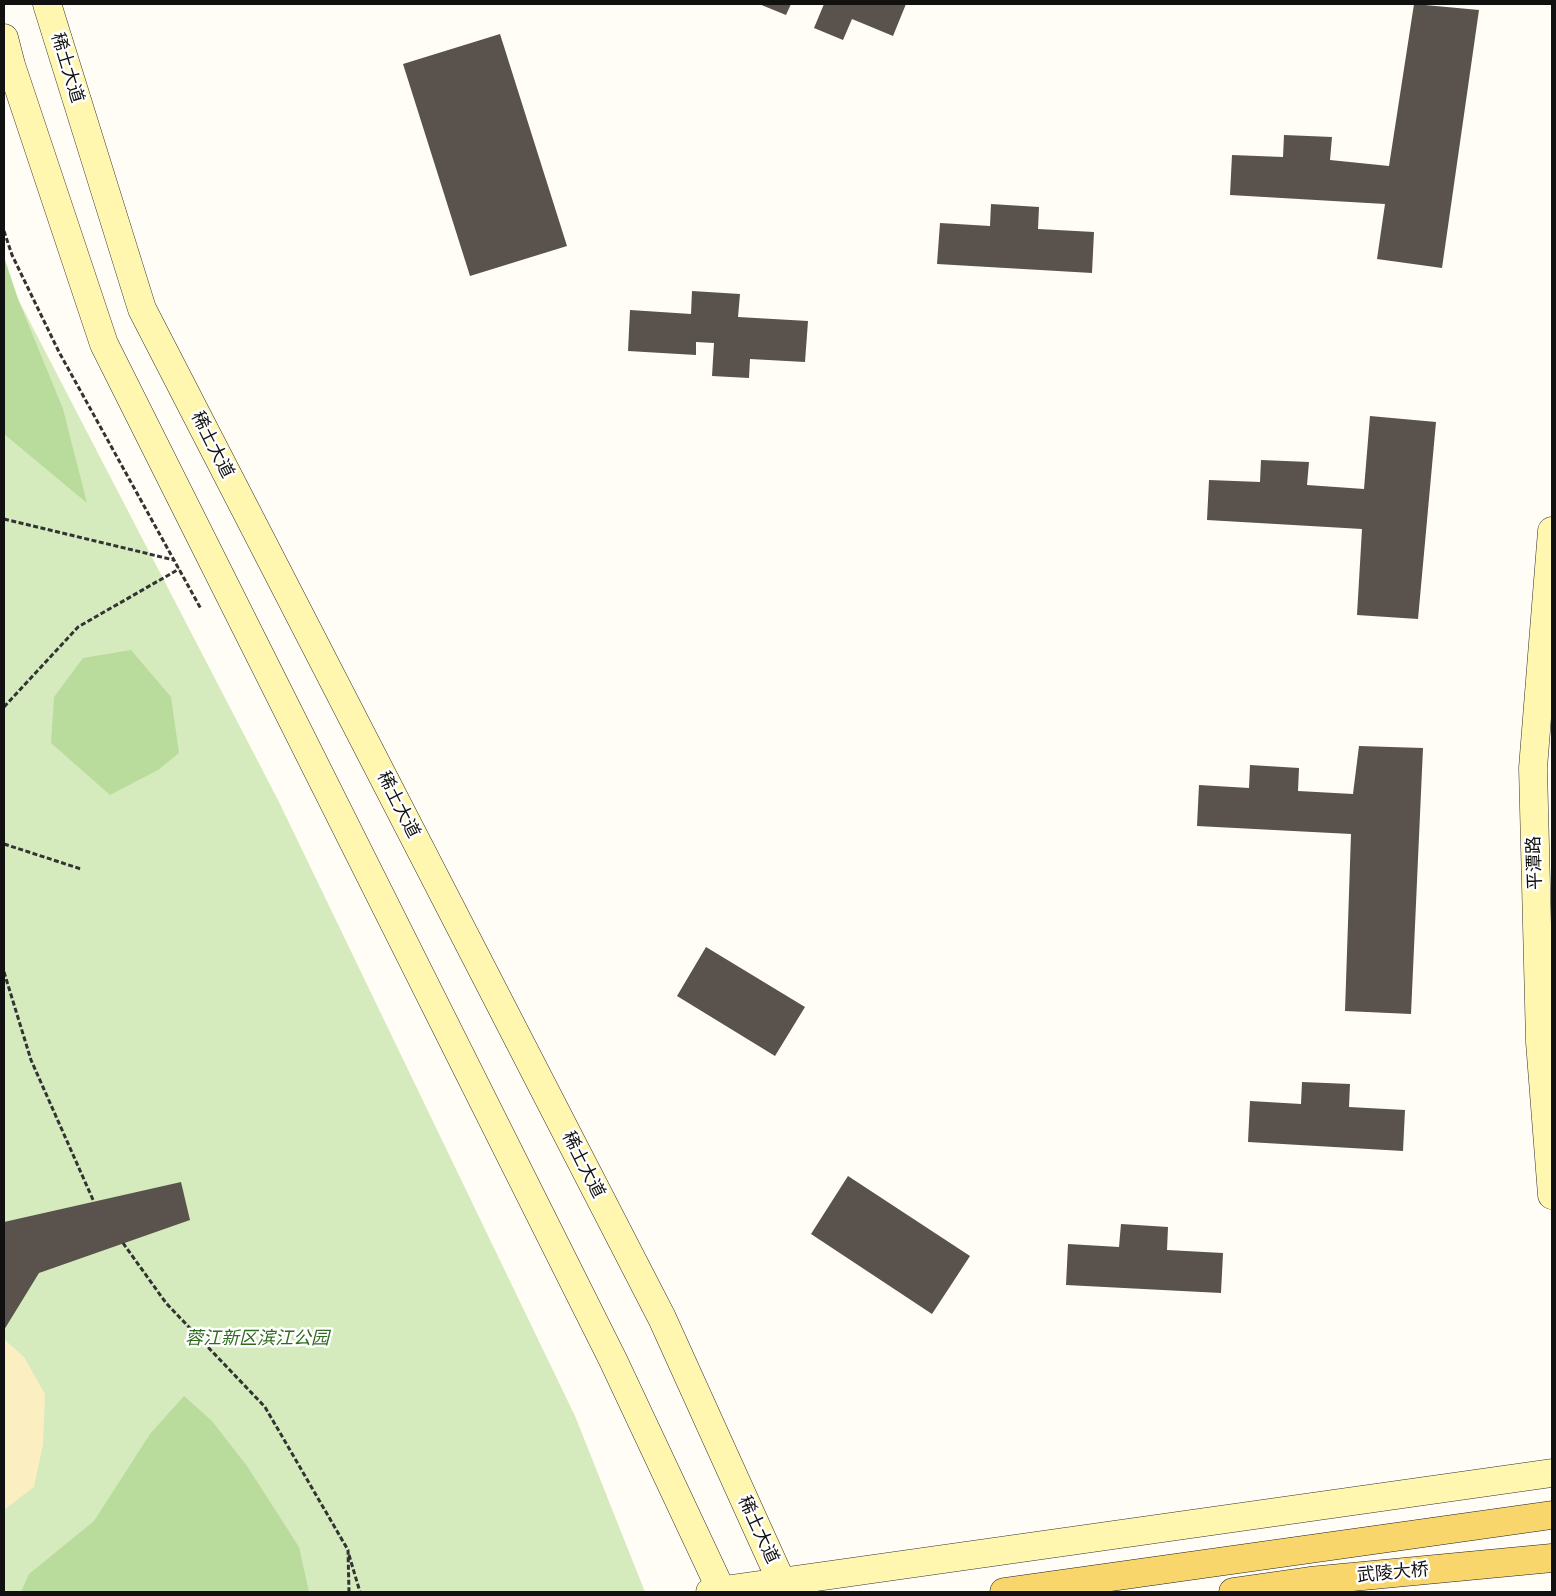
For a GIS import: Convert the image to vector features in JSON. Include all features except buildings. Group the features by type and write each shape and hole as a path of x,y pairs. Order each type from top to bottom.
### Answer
{"main road":[{"name":"稀土大道","path":"47,4 142,309 662,1318 784,1588"},
{"path":"4,38 17,83 104,344 613,1360 718,1592 784,1588 1552,1473"},
{"name":"平潭路","path":"1552,531 1533,768 1540,1042 1552,1195"},
{"path":"1004,1592 1552,1514"},
{"name":"武陵大桥","path":"1233,1592 1310,1581 1552,1558"}],"path":[{"path":"4,230 12,255 59,352 202,611"},
{"path":"4,519 174,561"},
{"path":"4,707 78,626 179,569"},
{"path":"4,844 81,869"},
{"path":"4,972 31,1060 94,1202"},
{"path":"123,1243 166,1303 265,1407 348,1550 360,1592"},
{"path":"348,1550 350,1592"}],"green space":[{"name":"蓉江新区滨江公园","path":"4,257 18,299 279,802 575,1416 645,1592 4,1592"},
{"path":"4,257 18,299 63,409 87,503 4,434"},
{"path":"131,650 171,697 179,753 158,770 110,795 51,743 54,697 83,658"},
{"path":"184,1396 212,1421 247,1466 299,1547 309,1592 21,1592 29,1574 94,1521 150,1434"}],"sand":[{"path":"4,1339 24,1357 45,1394 43,1445 34,1487 4,1510"}]}
